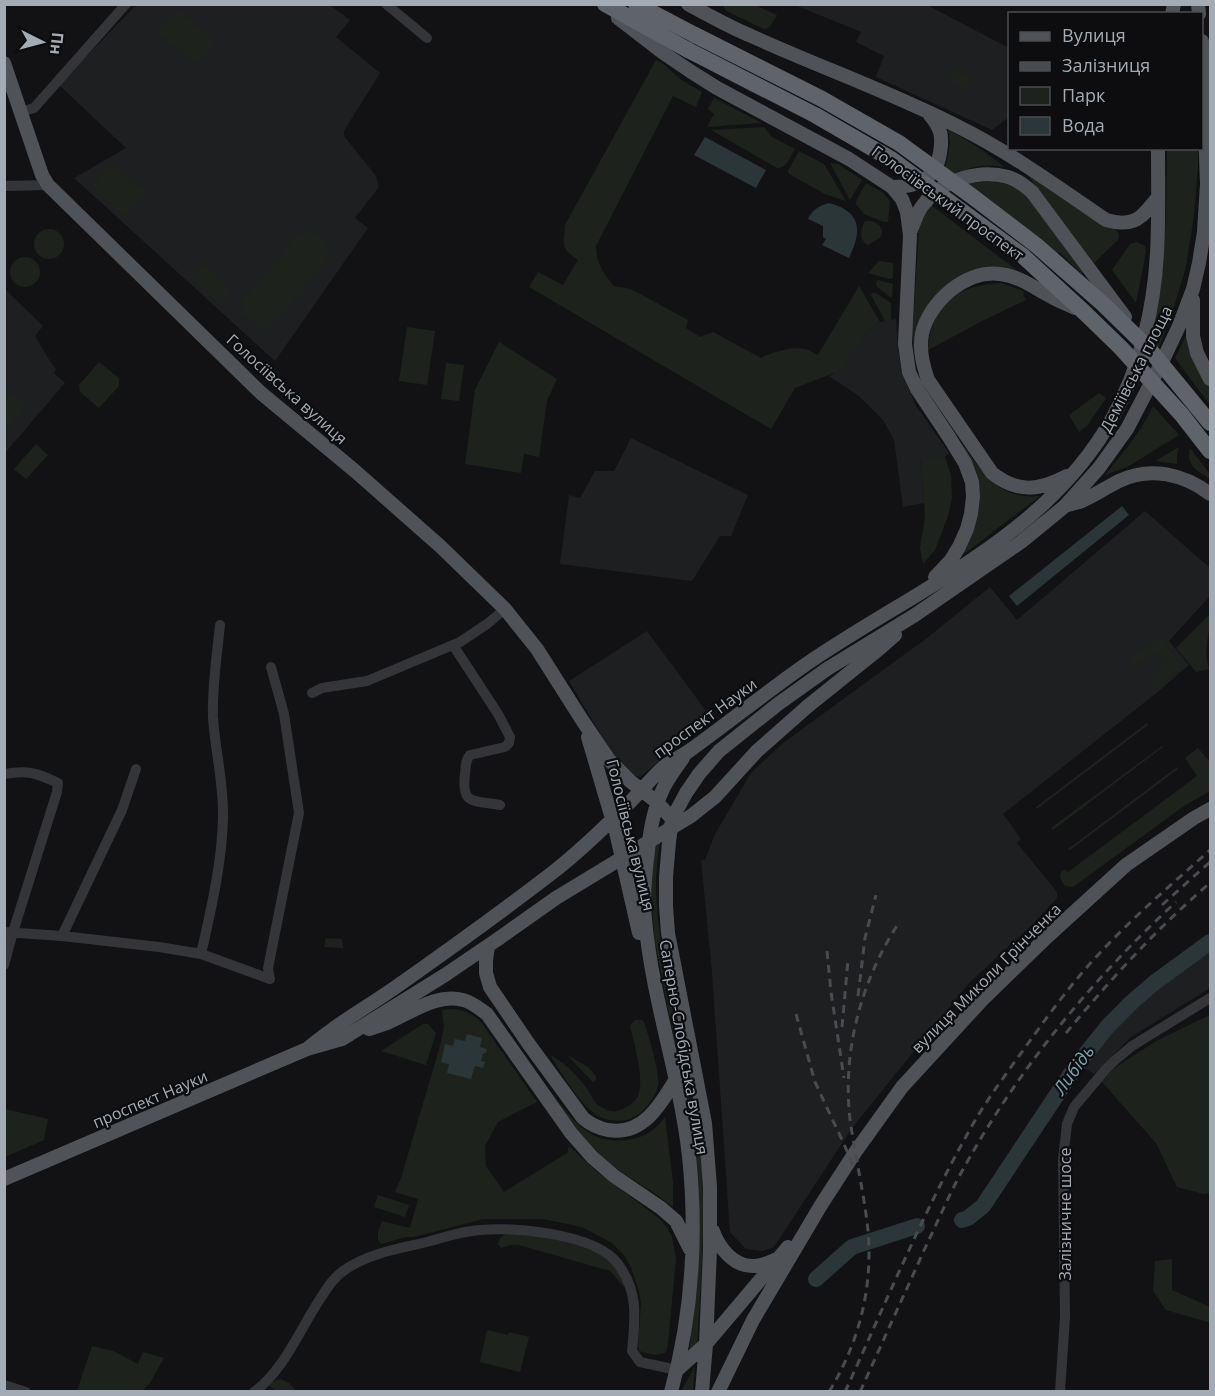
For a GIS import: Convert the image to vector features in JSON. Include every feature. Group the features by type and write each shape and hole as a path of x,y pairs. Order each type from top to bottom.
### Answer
{"highway":[{"name":"Голосіївський проспект","path":"602,4 822,99 899,144 1036,245 1103,304 1150,350 1210,423"},
{"name":"Голосіївський проспект","path":"636,4 691,42 891,159 1023,256 1121,348 1182,415 1210,451"}],"main road":[{"path":"602,4 662,52 717,88 849,159 892,187 902,199 907,212 910,235 905,327 909,372 917,389 965,463 972,482 973,497 967,529 959,547 951,560 922,592"},
{"path":"688,4 749,35 926,110 960,127 1012,155 1106,220 1119,224 1140,218 1158,196"},
{"name":"Голосіївська вулиця","path":"4,63 42,175 48,185 261,393 402,512 505,609 537,649 609,760 658,803 672,819"},
{"name":"Деміївська площа","path":"1065,506 1099,468 1127,429 1188,307 1207,232 1203,82"},
{"path":"892,187 918,184 930,177 938,164 941,134 938,124 926,110"},
{"name":"Деміївська площа","path":"1076,471 1114,416 1130,379 1144,337 1157,255 1158,150"},
{"path":"1012,155 1032,192 1150,350"},
{"path":"910,235 923,205 933,194 958,179 992,175 1008,177 1018,181 1032,192"},
{"path":"1076,471 1042,487 1024,488 1001,480 992,473 928,380 922,364 922,336 927,320 938,303 956,287 973,277 987,273 1016,277 1085,313"},
{"path":"1193,289 1193,336 1197,353 1210,379"},
{"name":"проспект Науки","path":"307,1049 331,1030 437,958 555,871 667,765 804,666 981,554 1011,531 1076,471"},
{"path":"1065,506 1082,501 1118,481 1139,474 1173,475 1189,481 1210,494"},
{"name":"проспект Науки","path":"672,819 699,774 732,740 827,669 915,615 1021,542 1065,506"},
{"name":"проспект Науки","path":"4,1179 307,1049 342,1039 446,975 556,898 691,816 715,797 757,751 808,706 879,649 915,615"},
{"name":"Голосіївська вулиця","path":"582,720 612,819 639,932 650,958"},
{"name":"Саперно-Слобідська вулиця","path":"671,1392 685,1330 690,1286 692,1217 689,1156 676,1079 650,958 644,892 650,831 658,803 674,771 688,752"},
{"name":"вулиця Миколи Грінченка","path":"718,1392 753,1320 821,1205 902,1087 982,1000 1126,865 1210,809"},
{"name":"Саперно-Слобідська вулиця","path":"672,819 666,877 668,933 705,1123 710,1187 706,1344 702,1392"},
{"path":"493,943 486,960 486,973 490,987 576,1109 592,1126 614,1131 628,1130 640,1125 664,1100 676,1079"},
{"path":"342,1039 387,1023 434,1001 451,998 465,1000 477,1006 487,1014 571,1133 592,1157 676,1221 692,1251"},
{"name":"вулиця Миколи Грінченка","path":"677,1370 706,1344 821,1205"},
{"path":"710,1221 721,1248 734,1260 755,1266 779,1258"}],"street":[{"path":"21,112 34,108 126,4"},
{"path":"386,4 427,38"},
{"path":"4,186 48,185"},
{"path":"312,693 322,688 367,681 460,642 505,609"},
{"path":"201,954 213,897 223,820 224,795 213,716 220,624"},
{"path":"453,645 498,714 510,737 506,747 470,755 466,759 463,787 465,795 469,799 500,805"},
{"path":"9,932 159,947 201,954 270,979 268,968 299,813 284,714 271,667"},
{"path":"62,936 122,810 136,769"},
{"path":"4,774 29,772 58,783 57,792 9,932 4,965"},
{"name":"Залізничне шосе","path":"1060,1392 1065,1317 1063,1159 1067,1124 1074,1107 1106,1069 1132,1046 1210,998"},
{"path":"254,1392 286,1356 311,1312 335,1277 348,1268 397,1248 472,1230 509,1228 569,1238 597,1247 617,1262 628,1282 635,1312 632,1351 640,1362 677,1370"},
{"path":"4,1385 26,1392"}],"shaded area":[{"path":"136,5 330,5 350,20 336,37 380,73 344,131 344,136 376,176 379,187 355,218 368,228 275,361 74,178 126,148 59,85"},
{"path":"795,5 927,5 1008,47 1008,118 992,130 876,77 884,56 856,42 861,32"},
{"path":"5,289 43,326 35,336 56,369 54,373 65,383 5,453"},
{"path":"896,319 902,373 916,406 949,453 945,457 921,459 924,503 903,507 894,440 883,420 859,396 829,376 872,326"},
{"path":"631,438 748,495 731,536 720,536 692,581 560,564 569,495 580,498 595,471 614,471"},
{"path":"1145,511 1210,568 1210,596 1169,641 1189,665 1003,814 1021,839 1017,843 1057,892 1057,898 1034,923 970,982 852,1128 774,1247 763,1251 746,1249 730,1232 712,973 701,860 705,860 715,834 751,773 783,743 927,638 990,587 1017,620"},
{"path":"647,631 712,719 640,777 629,774 616,760 569,681"},
{"path":"1210,945 1210,988 1131,1037 1094,1074 1081,1066 1109,1029 1135,1003"}],"green space":[{"path":"723,5 755,5 777,15 770,27 764,29 726,11"},
{"path":"178,10 214,43 195,65 158,31"},
{"path":"656,60 680,79 702,92 696,107 673,96 596,246 601,268 614,286 631,289 688,320 686,328 700,337 713,332 761,358 794,348 805,349 818,355 859,286 880,322 865,333 839,371 795,388 771,429 529,287 538,272 563,285 578,260 564,246 565,225"},
{"path":"955,68 972,79 965,89 948,79"},
{"path":"714,98 762,123 707,127 714,114 708,109"},
{"path":"764,127 772,137 795,149 788,162 780,168 711,130"},
{"path":"948,129 1005,167 978,166 952,175 945,170 950,143"},
{"path":"1167,150 1198,150 1194,215 1186,267 1158,350 1150,339 1160,292 1166,221"},
{"path":"799,151 824,164 846,201 825,194 789,174 788,171"},
{"path":"830,163 838,164 862,180 850,200"},
{"path":"111,164 146,192 126,216 92,187"},
{"path":"1024,168 1117,231 1118,240 1092,265 1037,189"},
{"path":"994,181 1015,187 1027,196 1084,272 1082,274 1059,252 1054,257 963,184"},
{"path":"866,183 882,192 890,201 888,222 864,214 856,204"},
{"path":"931,205 1019,272 963,277 942,289 927,307 918,329 913,352 919,229"},
{"path":"865,221 876,223 882,230 881,237 868,245 863,241 861,234"},
{"path":"49,229 60,233 64,244 60,255 49,259 38,255 34,244 38,233"},
{"path":"305,232 324,241 328,248 326,258 273,325 259,328 242,314 245,298 298,235"},
{"path":"1137,242 1145,246 1146,252 1136,303 1112,270 1130,244"},
{"path":"25,257 31,258 39,266 39,278 31,286 25,287 19,286 11,278 10,272 11,266 19,258"},
{"path":"879,261 893,263 893,278 868,273"},
{"path":"203,263 231,289 218,303 190,277"},
{"path":"878,280 893,284 892,297 877,287"},
{"path":"1002,283 1023,291 1026,300 928,350 934,320 949,300 972,288"},
{"path":"872,293 876,293 891,303 891,320 885,321"},
{"path":"407,327 435,331 427,385 399,381"},
{"path":"1188,332 1202,376 1210,388 1210,405 1175,358"},
{"path":"499,342 557,379 547,401 539,457 524,454 521,473 465,464 475,390"},
{"path":"99,362 119,378 119,386 99,408 80,392 79,385"},
{"path":"446,363 464,365 459,401 441,399"},
{"path":"1099,393 1106,398 1087,426 1079,432 1069,415"},
{"path":"10,394 25,407 5,430 5,400"},
{"path":"1153,406 1179,435 1129,466 1105,475 1137,433"},
{"path":"962,443 985,474 1003,489 1013,494 1040,496 964,554 976,522 979,497 974,478 959,445"},
{"path":"36,444 48,455 26,479 14,469"},
{"path":"1179,447 1177,464 1155,461"},
{"path":"1190,448 1210,474 1210,479 1191,464"},
{"path":"945,457 951,476 952,498 935,550 923,564 920,548 925,517 921,458"},
{"path":"1210,614 1206,655 1209,669 1196,672 1176,648"},
{"path":"1159,637 1183,667 1155,690 1146,679 1167,663 1156,650 1134,665 1129,659"},
{"path":"1147,723 1148,725 1037,809 1036,807"},
{"path":"1162,746 1053,830 1051,828"},
{"path":"1198,748 1210,762 1210,791 1184,806 1073,887 1065,886 1060,878 1061,872 1065,869 1068,872 1197,776 1185,758"},
{"path":"1177,767 1178,769 1069,851 1068,849"},
{"path":"660,842 656,883 661,947 693,1104 703,1186 703,1240 697,1345 689,1352 697,1279 691,1125 654,937 651,881 656,844"},
{"path":"326,938 342,939 343,948 324,947"},
{"path":"453,1009 468,1013 481,1022 537,1102 498,1122 485,1146 486,1166 504,1192 567,1153 569,1146 596,1171 662,1221 668,1229 676,1258 666,1352 656,1355 639,1351 641,1304 632,1270 625,1256 612,1243 582,1227 543,1219 483,1219 381,1244 378,1240 382,1221 410,1228 418,1199 395,1192 440,1046 444,1027 442,1010"},
{"path":"1210,1015 1210,1193 1204,1194 1177,1187 1156,1143 1102,1082 1113,1069 1158,1040"},
{"path":"636,1020 644,1022 648,1035 657,1072 657,1090 648,1105 630,1119 606,1119 591,1111 550,1055 573,1072 598,1105 612,1111 623,1109 635,1100 640,1089 638,1061 630,1026"},
{"path":"423,1024 428,1024 436,1033 426,1065 381,1051"},
{"path":"566,1054 588,1067 596,1076 596,1080 593,1082"},
{"path":"555,1098 579,1125 604,1139 622,1140 640,1137 655,1128 665,1117 673,1182 673,1207 600,1155"},
{"path":"5,1109 48,1119 44,1140 5,1157"},
{"path":"378,1195 409,1205 405,1217 374,1207"},
{"path":"508,1232 562,1240 601,1253 610,1260 623,1279 625,1288 610,1271 519,1245 501,1248 498,1244 500,1238"},
{"path":"1172,1259 1172,1290 1210,1307 1208,1322 1166,1310 1153,1291 1155,1261"},
{"path":"487,1330 529,1337 520,1372 480,1362"},
{"path":"92,1346 113,1351 138,1364 143,1352 164,1358 150,1383 142,1391 77,1391"},
{"path":"695,1366 693,1391 681,1391"},
{"path":"280,1379 295,1389 276,1391 269,1386"}],"water":[{"path":"705,137 766,170 756,188 694,155"},
{"path":"829,203 848,212 856,224 856,239 849,258 822,245 826,239 823,237 823,226 808,219 817,208"},
{"path":"1122,506 1129,515 1017,606 1009,596"},
{"path":"467,1034 482,1038 480,1047 487,1049 481,1061 485,1062 483,1068 475,1066 471,1079 447,1073 449,1064 441,1062 445,1044 453,1046 455,1039 465,1041"}],"waterway":[{"name":"Либідь","path":"962,1220 983,1206 1076,1066 1108,1026 1154,983 1210,942"},
{"name":"Либідь","path":"816,1279 852,1247 917,1226"}],"railway":[{"path":"845,1392 938,1190 991,1095 1050,1013 1087,967 1138,915 1210,850"},
{"path":"1162,905 1210,862"},
{"path":"1066,1033 1135,955 1210,883"},
{"path":"858,996 865,938 876,895"},
{"path":"860,1392 950,1194 987,1128 1060,1025 1116,961 1176,902"},
{"path":"829,1392 846,1359 859,1325 868,1272 867,1220 849,1108 848,1084 853,1035 859,1010 876,964 900,921"},
{"path":"827,951 844,1078"},
{"path":"842,1027 848,960"},
{"path":"796,1014 815,1082 853,1165"}]}
